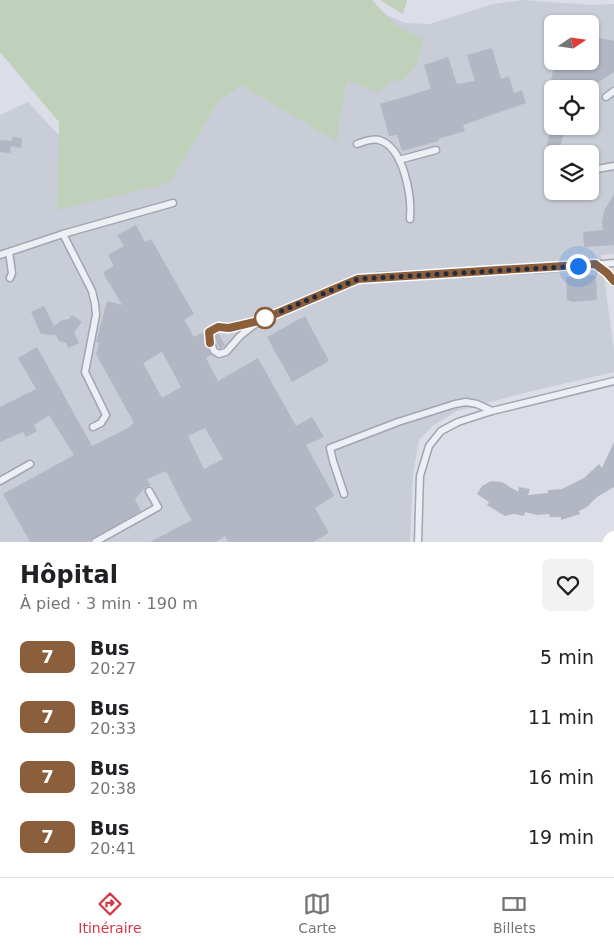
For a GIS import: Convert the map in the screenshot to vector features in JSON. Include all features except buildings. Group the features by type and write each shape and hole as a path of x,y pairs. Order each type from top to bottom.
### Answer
{"lane":[{"path":"606,97 614,91"},
{"path":"357,144 374,139 381,140 399,160 409,191 410,218"},
{"path":"399,160 436,150"},
{"path":"599,169 614,166"},
{"path":"0,255 63,234 173,203"},
{"path":"63,234 92,291 96,304 96,315 85,372 106,415 101,423 94,426"},
{"path":"9,252 12,273 10,278"},
{"path":"259,321 240,336 226,352 219,354 214,351 209,336 209,332 213,329 218,327 229,328 259,321 358,279 614,263"},
{"path":"595,264 607,273 614,282"},
{"path":"418,542 420,476 429,446 442,431 458,422 492,411 614,381"},
{"path":"344,494 330,448 398,422 456,404 466,402 477,404 492,411"},
{"path":"0,481 30,464"},
{"path":"95,542 158,507 149,491"}],"shaded area":[{"path":"200,0 370,0 386,15 405,23 430,24 493,4 523,0 590,5 614,4 614,254 601,255 614,350 614,372 457,411 434,425 419,440 413,475 410,542 0,542 0,115 28,102 68,145"}],"green space":[{"path":"0,0 372,0 395,25 424,39 416,66 402,80 390,82 379,93 347,80 337,142 241,85 217,103 170,183 57,210 59,122 0,52"},
{"path":"380,0 407,0 403,14"}],"bus line":[{"name":"7","path":"210,343 209,332 213,329 218,327 229,328 259,321 330,289 358,279 379,276 542,269 595,264 614,281"}],"route":[{"path":"265,318 330,289 358,279 379,276 578,266"}]}
